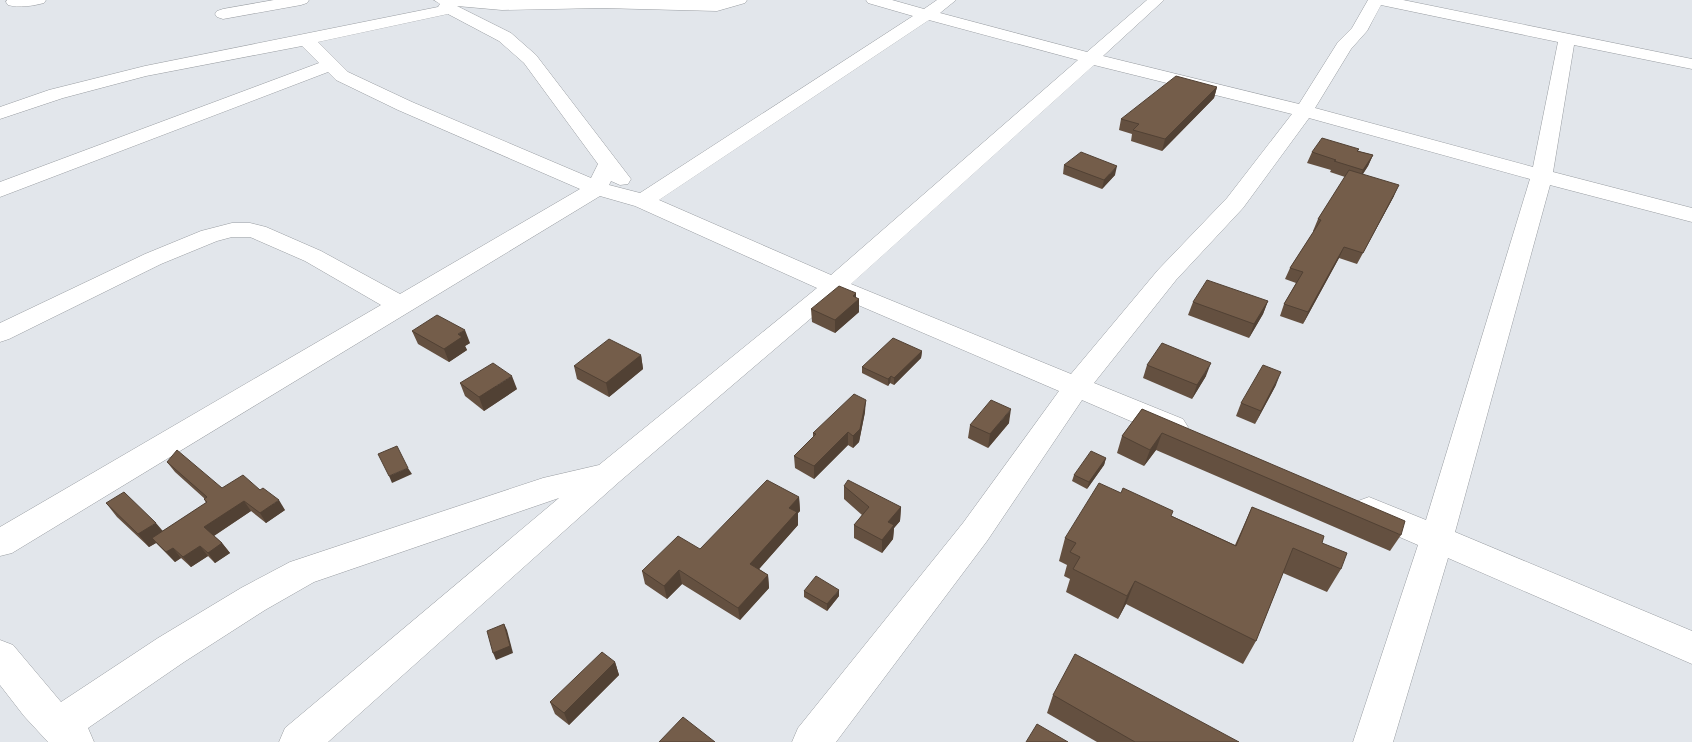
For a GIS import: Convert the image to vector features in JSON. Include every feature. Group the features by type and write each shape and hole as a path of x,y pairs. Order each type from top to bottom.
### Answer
{"street":[{"path":"11,3 38,0"},
{"path":"0,113 56,94 144,71 223,28 301,0"},
{"path":"431,0 454,6 505,37 530,59 603,176"},
{"path":"223,28 306,40 454,6 502,6 558,2 657,2 717,6 739,0"},
{"path":"874,0 1090,59 1304,111 1692,215"},
{"path":"639,200 948,0"},
{"path":"299,742 608,474 834,286 1156,0"},
{"path":"812,742 976,532 1077,386 1167,275 1235,203 1304,111 1344,46 1359,31 1376,0"},
{"path":"1380,0 1692,64"},
{"path":"1374,742 1437,539 1542,176 1567,38"},
{"path":"306,40 342,76 404,106 603,176 639,200 834,286 1194,436"},
{"path":"0,190 329,65"},
{"path":"0,543 401,305 603,176"},
{"path":"0,332 153,259 209,236 232,230 258,232 313,256 401,305"},
{"path":"0,657 36,703 66,734 171,650 253,599 302,572 543,490 608,474"},
{"path":"1347,501 1692,648"}],"building":[{"path":"1176,76 1217,87 1165,139 1133,130 1139,124 1121,119"},
{"path":"1322,138 1373,155 1363,170 1334,161 1336,160 1312,152"},
{"path":"1081,152 1117,166 1104,180 1064,165"},
{"path":"1349,170 1399,185 1363,253 1344,247 1308,312 1284,304 1303,272 1290,268 1321,220 1318,219"},
{"path":"1207,280 1268,301 1254,324 1193,302"},
{"path":"839,286 856,293 853,296 859,299 835,320 811,309"},
{"path":"437,315 465,330 458,334 462,337 444,349 412,331"},
{"path":"893,338 922,351 894,378 891,376 888,379 862,367"},
{"path":"609,339 641,355 606,383 574,366"},
{"path":"1162,343 1211,363 1197,385 1147,365"},
{"path":"493,363 512,376 479,397 460,383"},
{"path":"1263,365 1281,372 1261,411 1241,403"},
{"path":"854,394 866,400 860,429 853,436 848,432 814,466 794,456 816,434 813,433"},
{"path":"991,400 1011,409 990,434 970,425"},
{"path":"1142,409 1405,521 1401,535 1162,433 1150,450 1122,436"},
{"path":"397,446 408,468 389,476 378,454"},
{"path":"177,450 222,488 243,475 260,490 263,488 279,500 260,513 244,501 204,527 222,543 208,553 200,546 183,557 173,548 166,552 152,538 207,502 204,499 207,497 167,462"},
{"path":"1091,451 1106,458 1089,482 1074,475"},
{"path":"767,480 799,497 789,508 797,512 750,564 768,575 738,608 679,570 664,586 642,571 678,536 700,549"},
{"path":"848,480 901,507 888,522 894,525 882,540 854,525 869,507 844,486"},
{"path":"1099,483 1121,493 1123,488 1173,511 1171,516 1236,546 1252,507 1324,536 1322,543 1347,553 1341,569 1293,548 1256,641 1135,581 1127,596 1073,569 1080,557 1070,552 1076,543 1065,538"},
{"path":"124,492 156,523 138,534 106,503"},
{"path":"816,576 839,590 827,604 804,591"},
{"path":"504,624 510,646 493,653 487,631"},
{"path":"602,652 615,662 564,713 550,702"},
{"path":"1075,654 1239,742 1135,742 1053,695"},
{"path":"683,717 715,742 659,742"},
{"path":"1037,724 1068,742 1026,742"}]}
